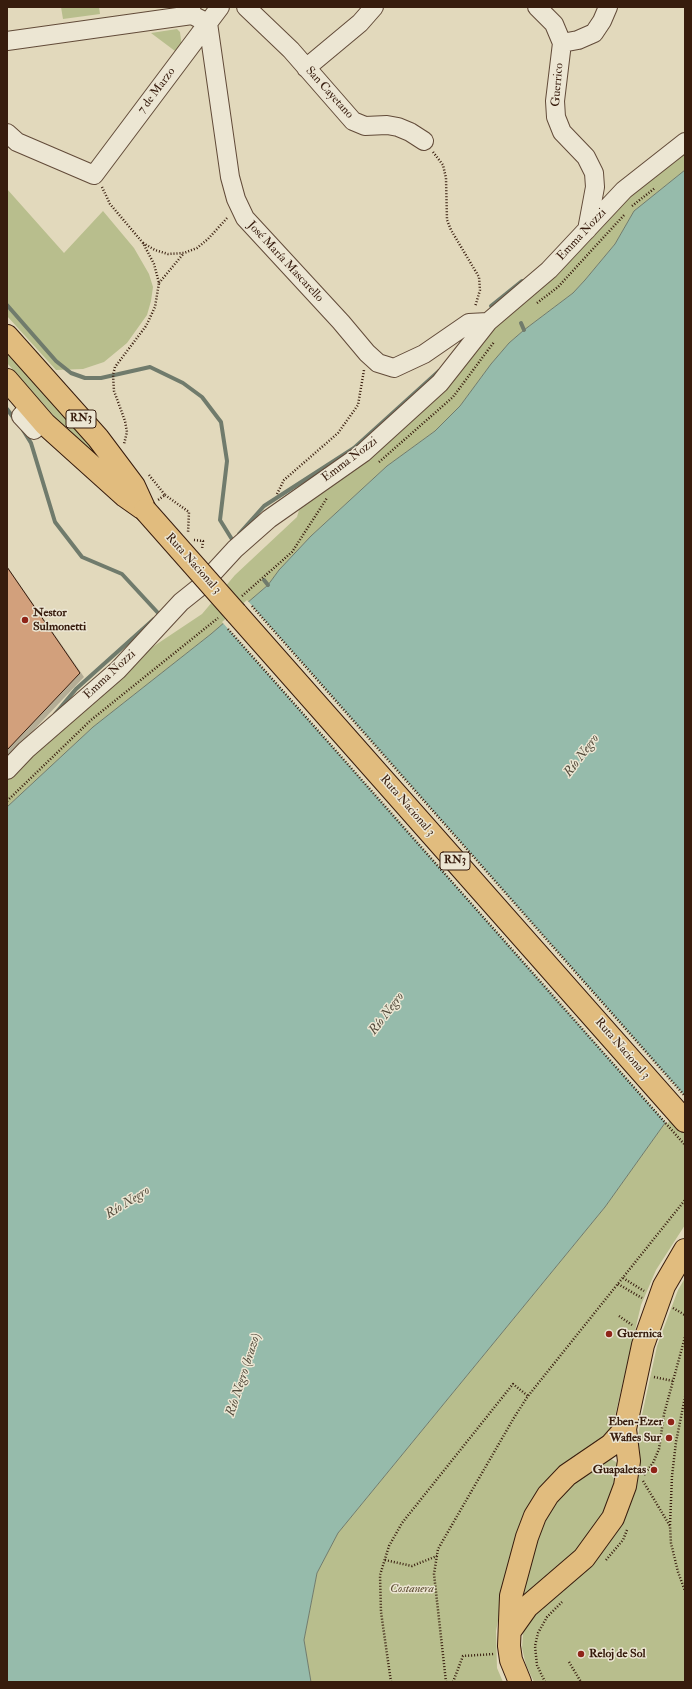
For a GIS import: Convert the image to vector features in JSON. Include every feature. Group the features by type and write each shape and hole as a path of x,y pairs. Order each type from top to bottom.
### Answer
{"main road":[{"name":"RN3","path":"7,336 98,438 134,486 156,505"},
{"name":"RN3","path":"7,380 45,424 125,496 156,505"},
{"name":"Ruta Nacional 3","path":"156,505 685,1121"},
{"path":"510,1631 528,1606 584,1558 612,1518 625,1486 629,1461 625,1429 643,1345 664,1286 685,1250"},
{"path":"520,1682 515,1672 510,1652 511,1596 527,1537 535,1516 548,1495 567,1475 611,1445 625,1429"}],"street":[{"name":"7 de Marzo","path":"94,175 220,7"},
{"name":"San Cayetano","path":"246,7 291,50 353,121 365,126 387,125 398,127 410,132 424,141"},
{"path":"306,68 360,23 374,7"},
{"name":"Guerrico","path":"537,7 554,24 562,43 555,101 556,117 562,132 586,157 594,173 595,187 587,230"},
{"path":"562,43 578,40 594,32 602,21 608,7"},
{"path":"7,41 191,11 208,23"},
{"name":"José María Mascarello","path":"208,23 230,177 236,199 246,218 341,322 366,353 378,363 394,368 424,354 470,323"},
{"path":"7,133 17,142 94,175"},
{"name":"Emma Nozzi","path":"7,770 26,750 118,670 181,602 201,586 235,550 269,519 375,443 440,383 493,330 624,190 685,142"},
{"path":"470,323 493,330"},
{"path":"31,407 21,416 34,430"}],"path":[{"path":"424,141 443,165 446,178 447,220 451,230 479,277 480,290 470,323"},
{"path":"94,175 105,192 110,204 143,243 154,264 159,283 155,307 146,326 114,368 114,391 125,421 127,432 124,443 113,457"},
{"path":"535,304 558,287 633,206 656,187"},
{"path":"143,243 155,250 168,254 184,253 202,244 221,226 234,209 236,199"},
{"path":"159,283 184,253"},
{"path":"373,467 453,397 493,330"},
{"path":"269,519 274,500 284,480 338,433 358,405 366,353"},
{"path":"240,598 292,552 328,497"},
{"path":"185,530 206,553"},
{"path":"242,595 685,1096"},
{"path":"7,801 91,720 222,614"},
{"path":"217,616 222,622"},
{"path":"227,628 685,1145"},
{"path":"446,1682 434,1574 438,1549 528,1396 685,1200"},
{"path":"622,1278 644,1291 639,1304"},
{"path":"618,1284 642,1298"},
{"path":"672,1307 685,1315"},
{"path":"619,1316 633,1326 635,1318"},
{"path":"391,1682 381,1612 380,1575 389,1546 402,1522 513,1384 528,1396"},
{"path":"685,1397 676,1442 670,1526 671,1543 678,1572 685,1591"},
{"path":"641,1478 670,1526"},
{"path":"385,1560 412,1566 437,1556"},
{"path":"453,1682 463,1656 510,1652"},
{"path":"569,1662 581,1682"}],"green space":[{"path":"61,7 99,7 100,14 63,19"},
{"path":"177,29 180,32 182,48 179,54 151,33"},
{"path":"685,150 685,170 634,211 615,244 585,280 573,293 509,343 491,364 460,406 435,431 387,466 311,536 279,570 268,585 211,634 93,727 7,807 7,778 118,670 202,614 235,575 297,517 302,500 498,321 629,194"},
{"path":"7,189 64,253 103,211 134,248 149,274 153,287 147,315 127,343 104,362 83,369 56,370 7,316"},
{"path":"7,349 97,451 93,455 85,451 7,363"},
{"name":"Costanera","path":"685,1098 685,1225 656,1270 641,1305 612,1429 604,1440 565,1470 503,1595 496,1631 497,1668 503,1682 311,1682 304,1640 317,1573 338,1533 605,1207 675,1109"},
{"path":"685,1278 685,1682 534,1682 526,1665 522,1648 523,1634 527,1618 590,1561 636,1452 640,1424 657,1346 678,1290"},
{"path":"605,1459 611,1459 621,1468 620,1479 588,1544 521,1600 533,1538 557,1495"}],"water":[{"path":"685,170 685,1098 675,1109 605,1207 338,1533 317,1573 304,1640 311,1682 7,1682 7,807 93,727 211,634 268,585 279,570 311,536 387,466 435,431 460,406 491,364 509,343 573,293 585,280 615,244 634,211"}],"pier":[{"path":"247,600 685,1096 685,1101 667,1124 222,622"}],"building":[{"name":"Nestor Sulmonetti","path":"7,567 80,673 7,750"}],"waterway":[{"path":"491,306 522,281"},
{"path":"7,305 56,361 71,373 85,378 101,378 150,367 183,383 202,397 221,422 227,461 220,520 233,541"},
{"path":"521,323 524,330"},
{"path":"239,534 264,506 354,448 439,371"},
{"path":"7,409 15,420"},
{"path":"23,430 31,443 55,522 82,557 122,574 159,614"},
{"path":"264,580 268,585"},
{"path":"55,714 76,689 154,619"}],"place":[{"name":"Nestor Sulmonetti","path":"25,620"},
{"name":"Guernica","path":"609,1334"},
{"name":"Eben-Ezer","path":"671,1422"},
{"name":"Wafles Sur","path":"669,1438"},
{"name":"Guapaletas","path":"654,1470"},
{"name":"Reloj de Sol","path":"581,1654"}],"water label":[{"name":"Río Negro","path":"582,756"},
{"name":"Río Negro","path":"387,1014"},
{"name":"Río Negro","path":"128,1203"},
{"name":"Río Negro (brazo)","path":"244,1375"}]}
